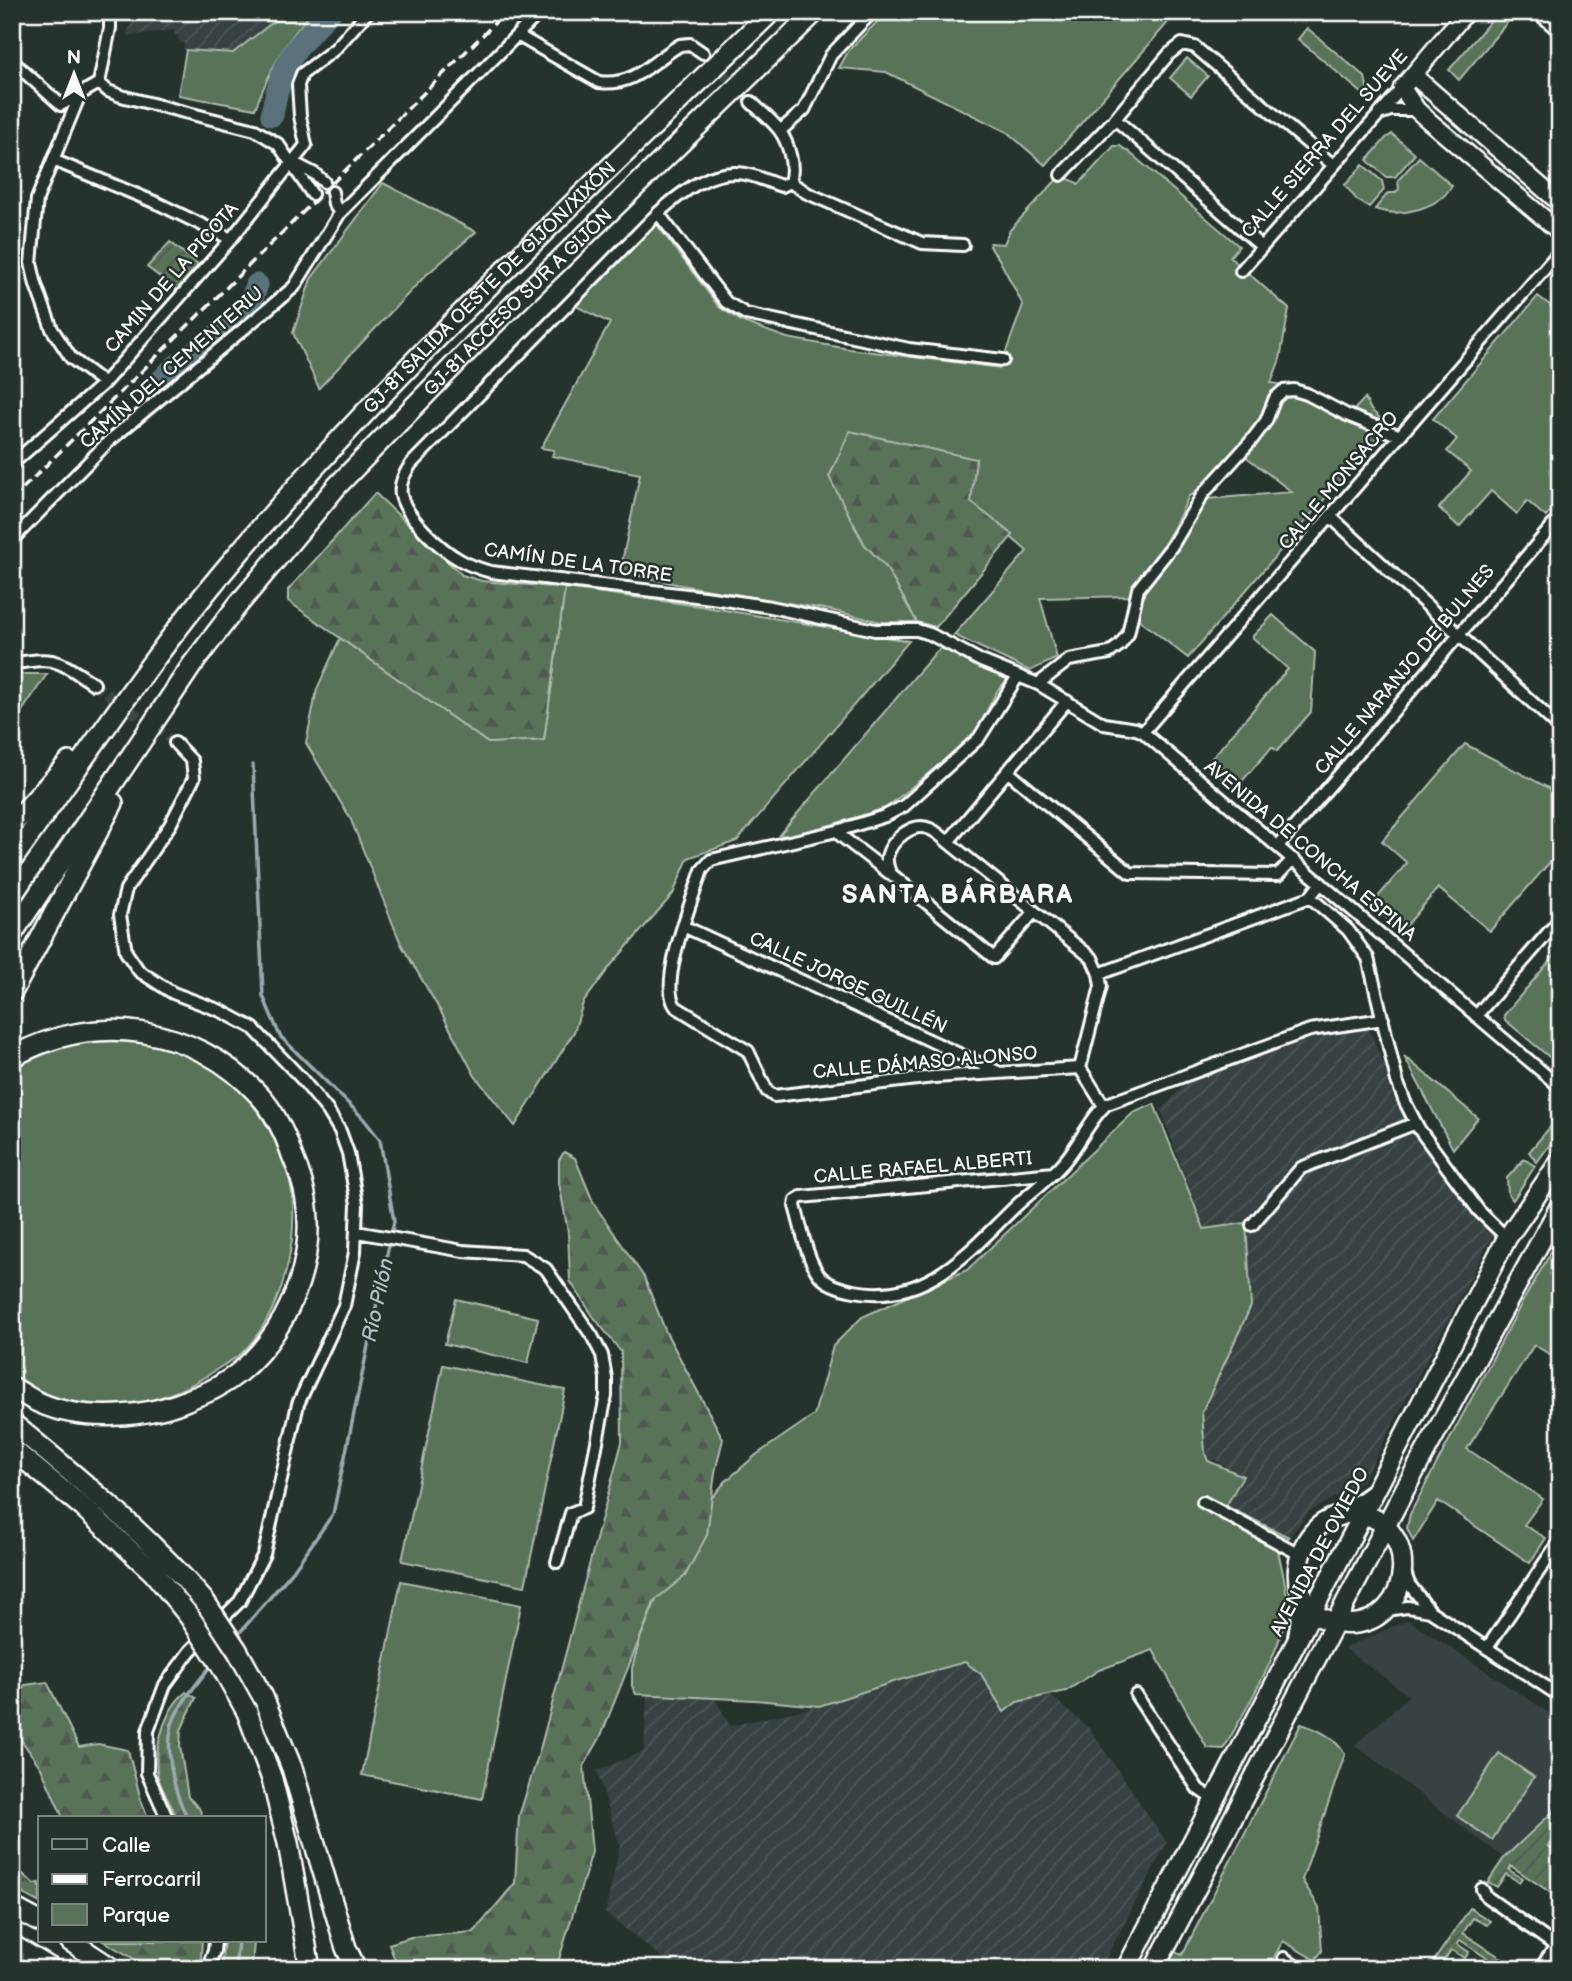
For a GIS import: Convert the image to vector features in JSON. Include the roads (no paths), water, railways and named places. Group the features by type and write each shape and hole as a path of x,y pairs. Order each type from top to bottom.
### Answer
{"highway":[{"name":"GJ-81 SALIDA OESTE DE GIJÓN/XIXÓN","path":"154,663 222,574 309,474 485,290 771,12"},
{"name":"GJ-81 ACCESO SUR A GIJÓN","path":"159,715 192,664 237,606 337,486 493,324 815,12"},
{"path":"12,825 154,663"},
{"path":"12,860 154,663"},
{"path":"12,934 159,715"},
{"path":"12,992 159,715"},
{"path":"12,1057 65,1035 104,1030 130,1030 168,1037 206,1053 261,1096 284,1133 307,1202 307,1247 299,1285 279,1328 251,1360 220,1386 173,1407 125,1416 83,1414 41,1404 12,1387"},
{"path":"12,1423 111,1505 169,1559 205,1602 237,1650 263,1697 292,1768 346,1948 356,1969"},
{"path":"12,1449 84,1508 153,1572 189,1616 219,1662 247,1712 272,1779 288,1843 310,1969"},
{"path":"12,1907 38,1921"},
{"path":"72,1942 113,1969"},
{"path":"12,1945 52,1969"},
{"path":"12,1955 34,1969"}],"main road":[{"name":"AVENIDA DE OVIEDO","path":"1126,1969 1507,1238 1560,1161"},
{"path":"1154,1969 1387,1525 1560,1206"},
{"path":"1322,1648 1341,1632 1357,1624 1385,1610 1398,1590 1404,1570 1401,1550 1387,1525 1365,1513 1333,1517 1317,1527 1301,1555 1297,1580 1302,1595 1313,1612 1336,1623 1357,1624"}],"street":[{"path":"99,83 110,28 110,12"},
{"name":"CAMIN DE LA PICOTA","path":"12,464 104,383 231,239 292,163 306,145 298,85 302,74 335,50 368,12"},
{"name":"CAMÍN DEL CEMENTERIU","path":"12,540 109,441 294,287 335,203 540,12"},
{"path":"780,131 804,110 831,55 872,12"},
{"name":"CALLE SIERRA DEL SUEVE","path":"1241,271 1466,12"},
{"path":"1537,12 1560,32"},
{"path":"517,35 599,82 614,85 629,80 680,45 690,44 703,53"},
{"path":"1062,175 1115,119 1168,54 1182,44 1195,47 1333,165"},
{"path":"12,61 61,105 99,83"},
{"path":"1413,75 1560,203"},
{"path":"99,83 108,91 121,96 255,130 278,144 316,198 335,203"},
{"path":"1402,88 1418,110 1560,232"},
{"path":"80,92 37,199 31,263 52,329 71,358 104,383"},
{"path":"751,102 780,131 791,163 793,175 790,182 807,193 922,243 963,245"},
{"path":"1377,115 1391,110 1418,110"},
{"path":"1115,119 1262,247"},
{"path":"53,160 159,204 231,239"},
{"path":"292,163 315,174 324,182"},
{"name":"CAMÍN DE LA TORRE","path":"790,182 782,186 747,174 728,172 704,179 658,213 411,464 403,478 401,496 411,515 433,540 456,559 473,567 491,572 771,607 875,630 917,630 1018,676"},
{"path":"658,213 726,302 746,314 909,349 1003,360"},
{"name":"CALLE MONSACRO","path":"1143,732 1560,251"},
{"path":"1038,684 1069,660 1109,653 1120,645 1128,634 1138,589 1172,546 1203,494 1266,421 1275,398 1283,391 1294,390 1307,394 1347,415 1400,436"},
{"path":"1331,517 1560,728"},
{"name":"CALLE NARANJO DE BULNES","path":"1278,846 1560,517"},
{"path":"12,664 38,659 60,662 94,684"},
{"path":"683,926 706,863 837,831 885,816 904,806 979,738 1018,676"},
{"name":"AVENIDA DE CONCHA ESPINA","path":"1018,676 1038,684 1104,724 1143,732 1560,1087"},
{"path":"948,842 1067,701"},
{"path":"166,1816 147,1773 148,1731 164,1685 190,1651 240,1601 264,1554 298,1404 344,1306 351,1279 357,1232 357,1204 348,1153 340,1131 328,1111 301,1078 253,1028 221,1011 173,993 139,971 126,951 120,915 125,889 170,825 194,778 192,761 175,743"},
{"path":"1007,771 1129,873 1278,875 1293,859"},
{"path":"890,873 886,860 889,850 907,830 916,827 929,828 1092,958 1101,986 1080,1068 1104,1106"},
{"path":"841,836 994,958 1034,912"},
{"path":"1099,974 1310,897 1321,883"},
{"path":"1310,897 1339,921 1368,958 1397,1081 1416,1123 1479,1211 1507,1238"},
{"path":"1476,1016 1560,919"},
{"name":"CALLE JORGE GUILLÉN","path":"683,926 999,1072"},
{"name":"CALLE DÁMASO ALONSO","path":"683,926 669,981 671,1001 676,1007 748,1051 767,1091 774,1096 934,1077 1080,1068"},
{"path":"1054,1173 1072,1153 1104,1106 1310,1030 1382,1019"},
{"path":"1252,1225 1301,1168 1416,1123"},
{"name":"CALLE RAFAEL ALBERTI","path":"1054,1173 957,1264 939,1276 908,1288 879,1293 846,1289 820,1276 812,1262 795,1206 796,1200 801,1197 1054,1173"},
{"path":"357,1232 463,1251 523,1255 546,1269 592,1336 602,1355 606,1396 584,1508 571,1513 556,1562"},
{"path":"1333,1517 1382,1482"},
{"path":"1203,1502 1301,1555"},
{"path":"1487,1647 1560,1540"},
{"path":"1404,1570 1409,1584 1430,1611 1560,1696"},
{"path":"1288,1658 1297,1621 1297,1580"},
{"path":"1385,1610 1408,1607 1430,1611"},
{"path":"1136,1695 1198,1789 1214,1800"},
{"path":"1482,1889 1487,1896 1558,1945 1540,1969"},
{"path":"207,1969 215,1942"},
{"path":"1284,1958 1299,1969"}],"waterway":[{"name":"Río Pilón","path":"272,115 275,98 291,58 330,12"},
{"name":"Río Pilón","path":"156,386 174,368 237,320 250,303 257,285"},
{"name":"Río Pilón","path":"235,1638 293,1571 333,1514 394,1221 380,1140 363,1118 280,1036 263,996 253,765"},
{"name":"Río Pilón","path":"187,1816 172,1775 171,1729 182,1705 212,1665"},
{"name":"Río Pilón","path":"235,1969 238,1942"}],"tunnel":[{"path":"703,53 751,102"},
{"path":"312,194 321,202"},
{"path":"94,684 175,743"}],"railway":[{"path":"12,499 506,12"}],"district":[{"name":"SANTA BÁRBARA","path":"958,895"}]}
